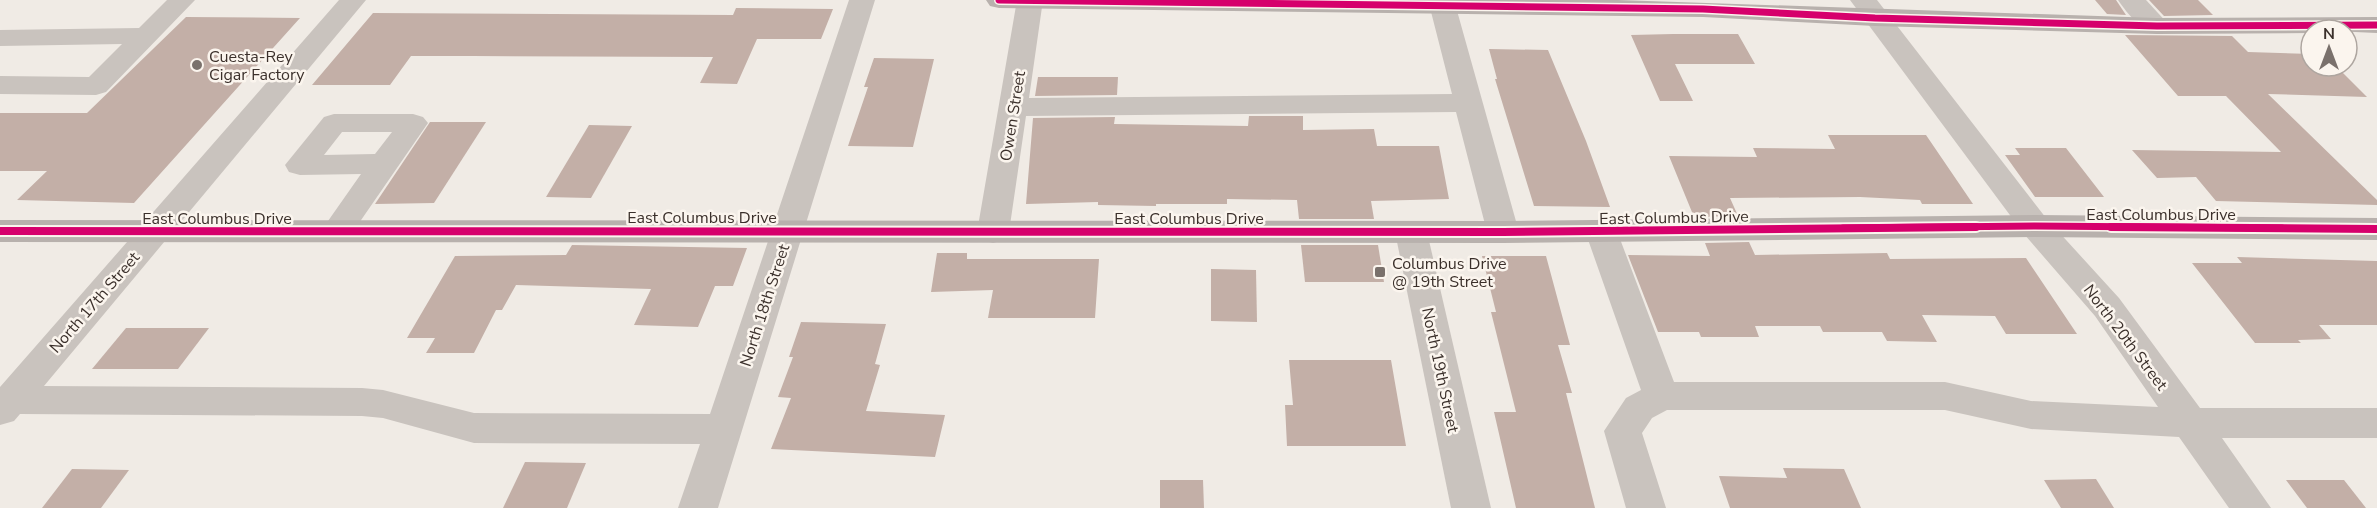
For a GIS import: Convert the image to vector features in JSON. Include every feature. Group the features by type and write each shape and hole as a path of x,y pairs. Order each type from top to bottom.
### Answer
{"main road":[{"path":"999,0 1442,2 1703,9 1869,9 2157,26 2377,25"},
{"name":"East Columbus Drive","path":"0,231 1503,232 2034,226 2377,229"}],"street":[{"path":"0,85 96,86 182,0"},
{"name":"North 17th Street","path":"5,406 353,0"},
{"name":"North 18th Street","path":"698,508 862,0"},
{"path":"2132,0 2157,26"},
{"name":"Owen Street","path":"993,232 1030,1"},
{"path":"1442,2 1503,232"},
{"name":"North 20th Street","path":"1869,9 2034,226 2107,307 2251,508"},
{"path":"0,38 147,36"},
{"path":"1013,107 1469,103"},
{"path":"337,231 384,164"},
{"path":"1601,231 1660,396"},
{"name":"North 19th Street","path":"1411,232 1471,508"},
{"path":"1646,508 1623,432 1639,408 1660,396 1945,396 2031,415 2190,423 2377,423"},
{"path":"5,406 362,402 383,404 474,428 723,429"}],"building":[{"path":"2095,0 2116,0 2126,15 2107,14"},
{"path":"2149,0 2198,0 2213,15 2164,16"},
{"path":"736,8 833,9 821,39 757,39 737,84 700,83 713,57 411,56 390,85 312,85 373,13 733,15"},
{"name":"Cuesta-Rey Cigar Factory","path":"186,17 300,18 134,203 17,200 47,171 0,171 0,113 87,113"},
{"path":"1738,34 1755,64 1675,64 1693,101 1660,101 1631,35"},
{"path":"2125,35 2232,36 2248,52 2299,54 2299,78 2348,78 2367,97 2268,94 2377,200 2377,205 2216,201 2196,177 2157,178 2132,150 2281,152 2226,96 2178,96"},
{"path":"1489,49 1548,50 1586,141 1610,207 1534,206 1495,79 1497,79"},
{"path":"874,58 934,59 913,147 848,146 868,87 864,87"},
{"path":"1038,77 1118,77 1117,95 1035,96"},
{"path":"1249,116 1303,116 1303,130 1374,129 1377,146 1439,146 1449,199 1371,201 1374,219 1299,219 1297,200 1227,199 1227,204 1156,204 1156,206 1098,205 1098,202 1026,204 1033,118 1115,117 1114,124 1248,126"},
{"path":"430,122 486,122 434,203 375,204"},
{"path":"589,125 632,126 591,198 546,197"},
{"path":"1828,135 1926,135 1973,204 1922,204 1920,200 1860,197 1730,198 1738,216 1694,217 1669,156 1757,157 1753,148 1835,149"},
{"path":"2015,148 2066,148 2104,197 2035,197 2005,155 2020,155"},
{"path":"1749,242 1755,255 1887,253 1890,259 2026,258 2077,334 2006,334 1995,316 1922,315 1937,342 1887,341 1882,332 1823,332 1820,326 1755,326 1759,337 1701,337 1699,332 1658,332 1628,255 1710,256 1705,243"},
{"path":"572,245 747,248 733,286 715,286 698,327 634,325 651,289 516,285 502,310 496,310 474,353 426,353 435,338 407,338 455,256 566,255"},
{"path":"1301,245 1378,245 1384,282 1305,282"},
{"path":"937,253 967,253 967,259 1099,259 1095,318 988,318 993,290 931,292"},
{"path":"1482,256 1546,256 1570,345 1558,345 1572,393 1566,393 1595,508 1516,508 1494,412 1516,412 1491,312 1496,312"},
{"path":"2237,257 2377,261 2377,325 2319,325 2331,339 2298,340 2301,343 2255,343 2192,263 2242,263"},
{"path":"1211,269 1256,270 1257,322 1211,321"},
{"path":"801,322 886,324 875,364 880,365 866,411 945,415 935,457 771,449 791,398 778,397 793,357 789,357"},
{"path":"126,328 209,328 178,369 92,369"},
{"path":"1289,360 1391,360 1406,446 1287,446 1285,405 1293,405"},
{"path":"525,462 586,463 567,508 503,508"},
{"path":"1783,468 1844,469 1861,508 1730,508 1719,476 1787,478"},
{"path":"72,469 129,470 101,508 42,508"},
{"path":"2096,479 2114,508 2061,508 2044,480"},
{"path":"1160,480 1203,480 1204,508 1160,508"},
{"path":"2286,480 2344,480 2366,508 2307,508"}],"cycle path":[{"path":"999,0 1703,9 1875,18 2157,26 2377,25"},
{"path":"0,231 1503,232 2035,226 2377,229"}],"place":[{"name":"Cuesta-Rey Cigar Factory","path":"197,65"},
{"name":"Columbus Drive @ 19th Street","path":"1380,272"}]}
